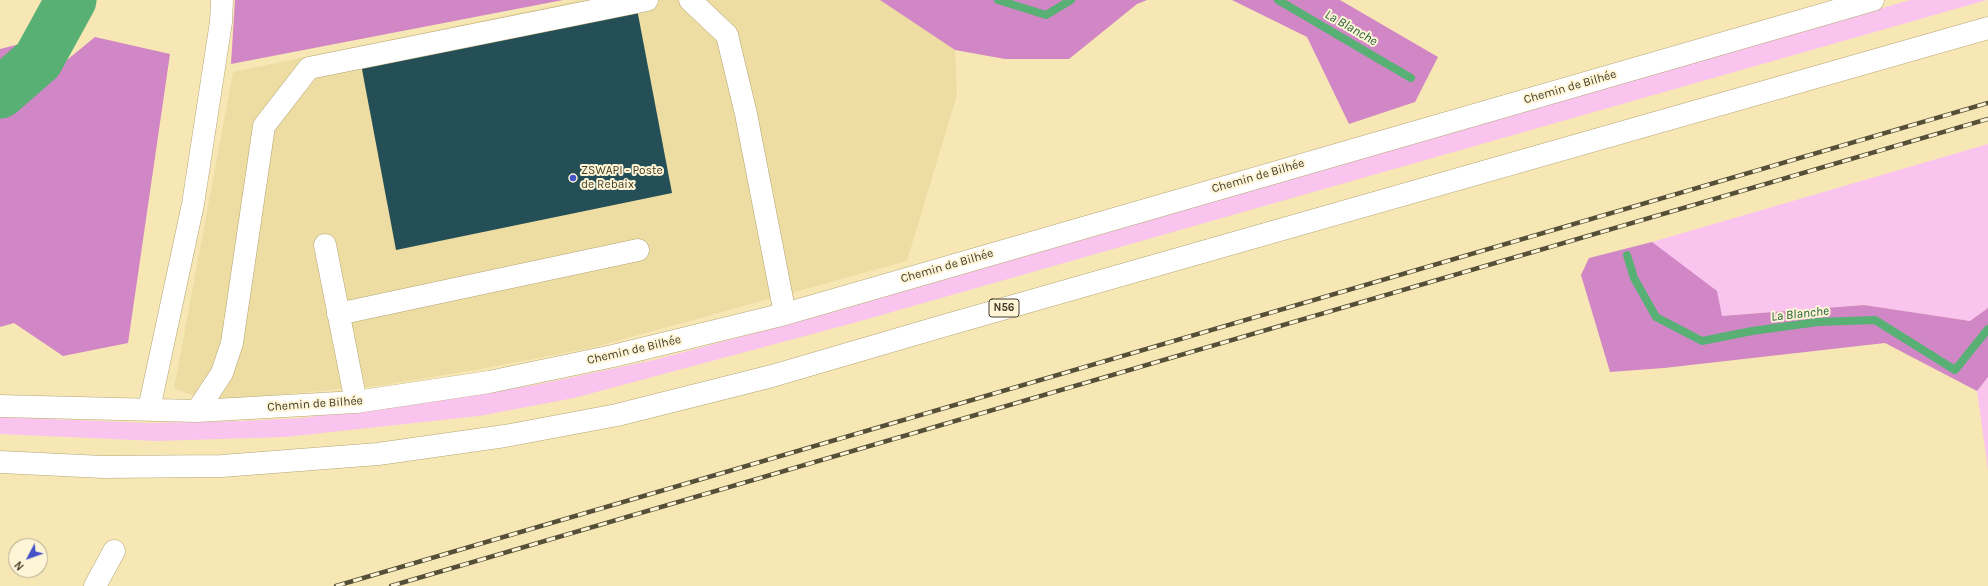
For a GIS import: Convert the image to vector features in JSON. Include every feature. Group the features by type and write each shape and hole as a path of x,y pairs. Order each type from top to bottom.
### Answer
{"main road":[{"path":"149,409 193,204 221,22 222,0"},
{"path":"197,411 222,373 232,344 264,126 309,68 647,0"},
{"path":"690,0 727,35 746,114 785,314"},
{"name":"Chemin de Bilhée","path":"0,406 197,411 356,402 489,382 613,356 785,314 1873,0"},
{"name":"N56","path":"0,462 103,467 222,466 354,456 505,436 617,415 772,376 1988,28"},
{"path":"325,245 356,402"},
{"path":"338,314 638,250"},
{"path":"95,586 114,551"}],"shaded area":[{"path":"56,0 95,0 80,25 45,15"},
{"path":"235,0 563,0 231,64"},
{"name":"ZSWAPI - Poste de Rebaix","path":"581,0 880,0 955,50 957,95 907,261 595,347 481,369 378,386 207,401 174,388 233,72"},
{"path":"880,0 1147,0 1137,4 1069,59 1005,59 955,50"},
{"path":"1232,0 1340,0 1438,57 1415,102 1349,124 1307,37"},
{"path":"1910,0 1987,0 857,322 574,398 479,416 285,437 157,441 0,434 0,417 149,423 302,418 453,398 535,385 654,360 819,316"},
{"path":"95,37 170,54 128,343 63,356 14,323 0,327 0,115"},
{"path":"16,45 30,53 0,75 0,49"},
{"path":"1988,144 1988,308 1970,321 1864,305 1722,316 1652,242"},
{"path":"1652,242 1717,291 1722,316 1864,305 1970,321 1988,308 1988,377 1977,391 1885,343 1664,368 1610,372 1581,275 1589,258"},
{"path":"1988,377 1988,470 1977,391"}],"building":[{"path":"637,9 672,193 396,250 361,64"}],"waterway":[{"path":"0,93 38,60 71,0"},
{"name":"La Blanche","path":"998,0 1046,15 1071,0"},
{"name":"La Blanche","path":"1278,0 1411,78"},
{"name":"La Blanche","path":"1627,255 1634,278 1656,317 1702,341 1752,331 1818,322 1875,320 1955,370 1988,329"}],"railway":[{"path":"336,586 1988,103"},
{"path":"391,586 1988,119"}],"place":[{"name":"ZSWAPI - Poste de Rebaix","path":"573,178"}]}
